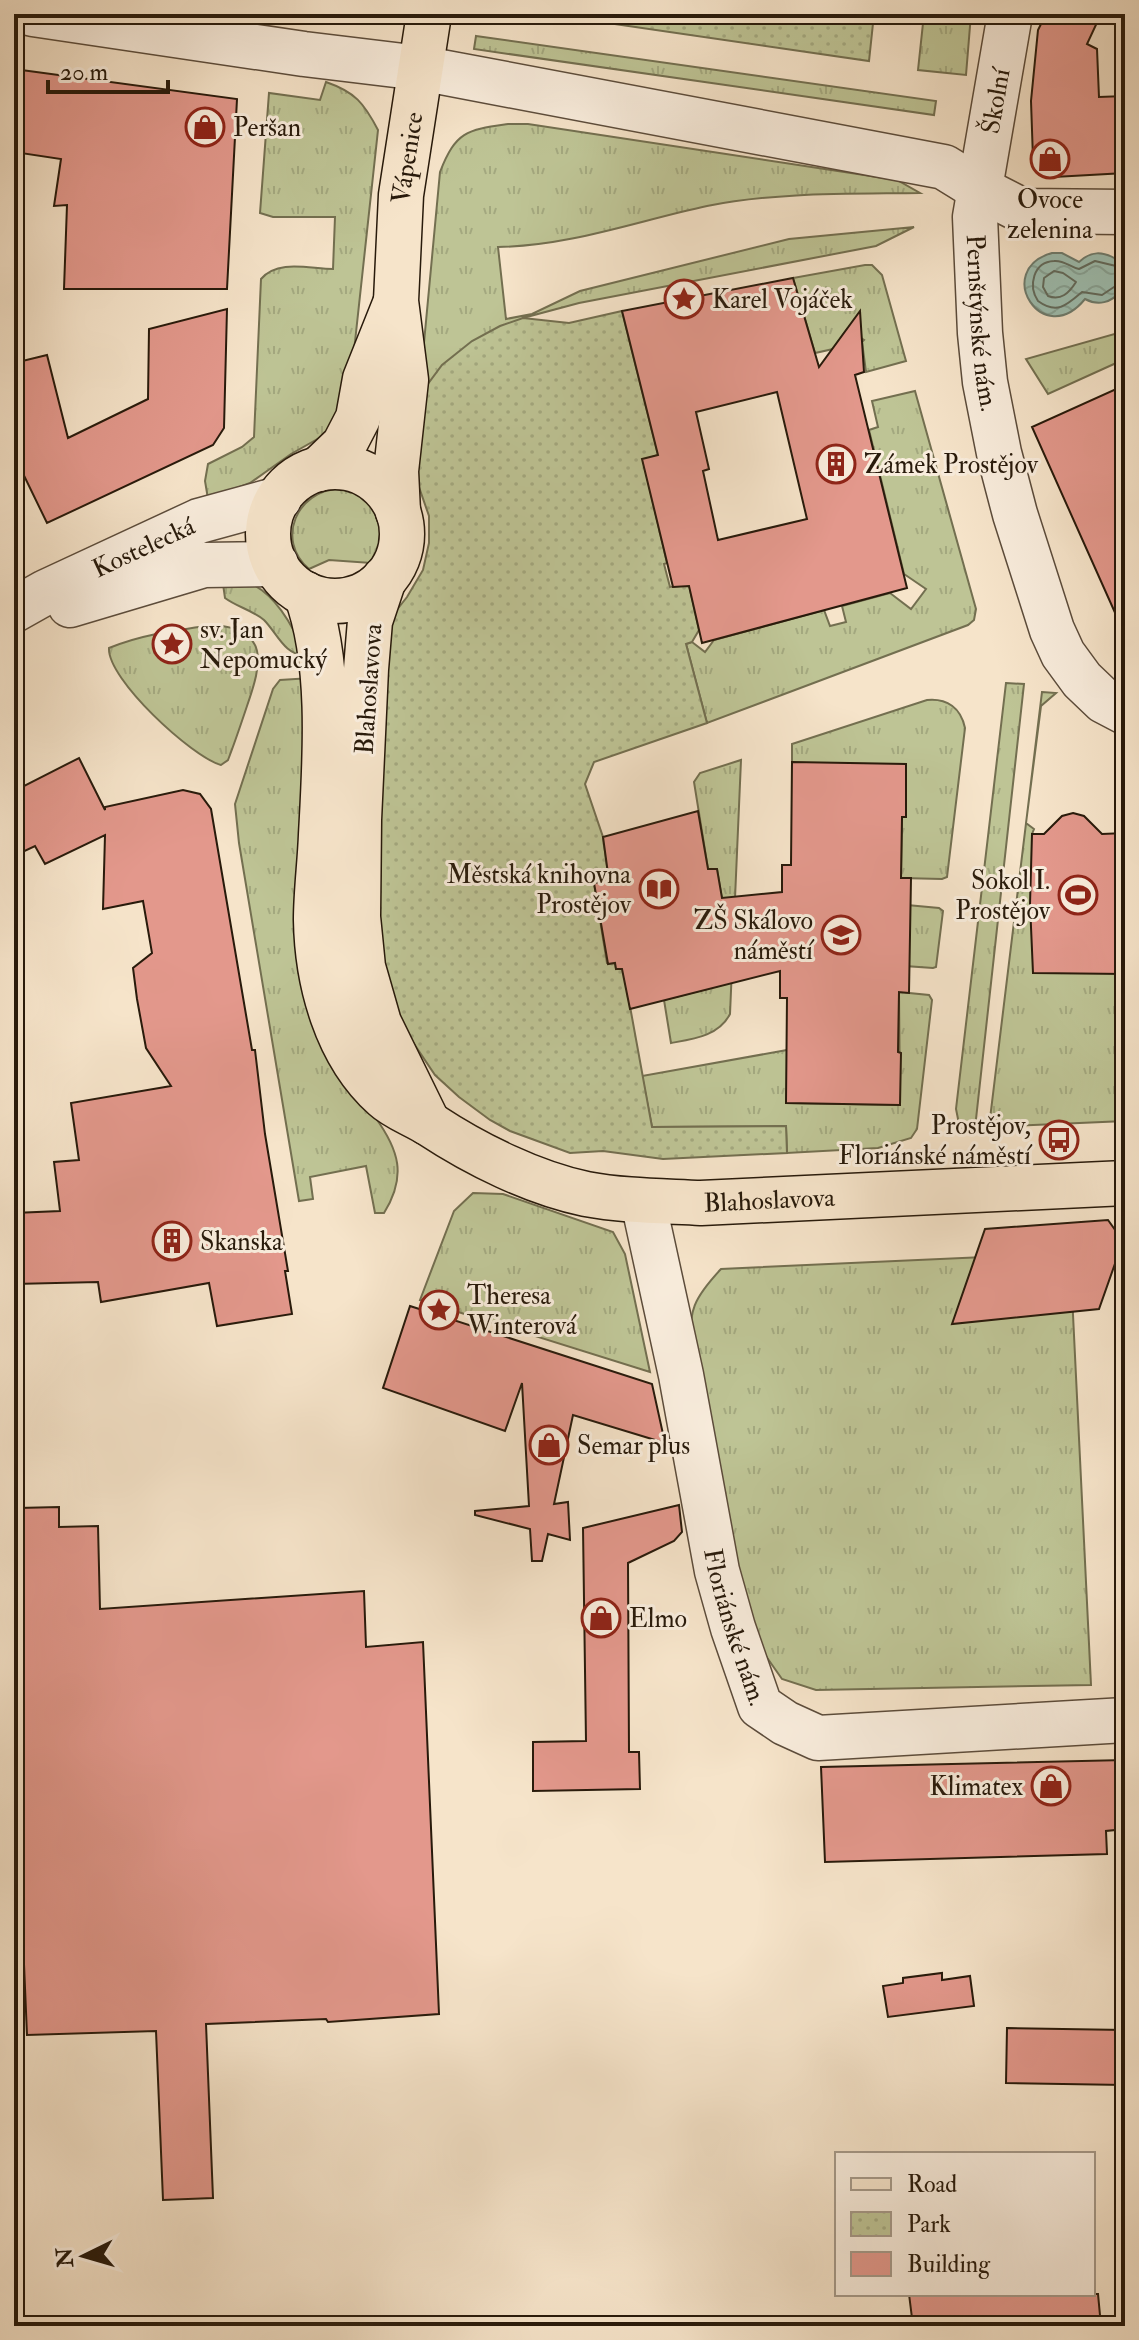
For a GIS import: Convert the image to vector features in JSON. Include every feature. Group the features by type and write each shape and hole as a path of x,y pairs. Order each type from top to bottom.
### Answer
{"main road":[{"name":"Vápenice","path":"398,512 396,471 406,380 396,301 401,195 429,14"},
{"name":"Vápenice","path":"319,469 344,445 358,418 365,379 396,301"},
{"path":"341,467 363,473 388,493 398,512 402,532 399,552 384,579 367,593 347,600 326,600 291,579 270,544 270,522 279,499 299,478 319,469 341,467"},
{"name":"Blahoslavova","path":"291,579 317,631 321,659 324,745 316,920 323,985 339,1031 360,1070 385,1098 479,1154 546,1182 584,1193 643,1201 701,1203 1125,1183"},
{"name":"Blahoslavova","path":"384,579 370,621 366,669 359,820 359,930 363,967 379,1023 428,1123"}],"street":[{"path":"33,14 420,68 944,167 978,188"},
{"name":"Školní","path":"978,188 1010,14"},
{"name":"Pernštýnské nám.","path":"1125,212 1023,211 978,188 975,244 985,382 999,453 1043,603 1063,654 1082,680 1104,701 1125,712"},
{"name":"Kostelecká","path":"14,610 199,521 279,499"},
{"name":"Kostelecká","path":"14,622 204,565 291,579"},
{"name":"Floriánské nám.","path":"643,1201 681,1375 717,1571 760,1706 785,1723 818,1738 1116,1721"}],"green space":[{"path":"546,14 874,14 869,61"},
{"path":"924,14 971,14 966,75 918,70"},
{"path":"476,36 936,101 934,115 474,49"},
{"path":"326,82 358,100 378,130 349,397 328,433 250,483 208,499 205,481 208,464 242,447 254,437 261,279 285,267 333,269 335,217 273,217 260,213 269,93 320,100"},
{"path":"528,124 897,180 920,193 813,195 733,201 577,238 498,247 506,319 532,314 580,291 789,239 914,227 876,246 579,303 523,318 419,396 440,172 452,148 465,135 482,128"},
{"path":"872,265 882,275 906,361 866,372 864,340 847,329 833,349 815,353 793,278"},
{"path":"622,311 658,455 643,460 667,563 664,564 670,587 689,585 699,630 692,642 686,644 707,723 594,762 585,784 603,837 609,881 594,883 607,963 615,963 616,969 623,968 652,1127 786,1126 787,1153 663,1159 603,1151 570,1153 510,1131 459,1097 435,1075 400,1023 375,945 384,626 423,570 429,543 429,516 411,464 419,396 442,365 472,341 500,326 523,318 569,323"},
{"path":"1125,331 1125,359 1048,394 1026,359"},
{"path":"915,391 976,609 974,620 968,625 707,723 686,644 692,642 705,652 714,640 824,610 830,626 846,622 842,606 890,593 911,609 926,589 904,574 869,430 878,427 872,401"},
{"path":"339,489 352,492 372,506 380,527 377,551 371,563 329,560 309,569 293,544 292,531 296,518 312,498"},
{"path":"222,577 247,582 267,594 289,623 305,655 292,652 264,620 225,598"},
{"path":"213,625 244,633 253,641 258,663 228,760 221,765 191,748 153,715 122,678 112,662 109,648 147,636"},
{"path":"311,678 375,1117 390,1141 397,1164 396,1187 384,1213 375,1213 366,1166 310,1177 313,1199 299,1201 239,843 235,804 273,689 280,680"},
{"path":"1006,683 1024,684 976,1119 967,1131 960,1129 956,1109"},
{"path":"1042,692 1056,693 1041,706 1027,817"},
{"path":"927,700 952,706 965,728 947,877 901,878 902,817 906,817 792,762 792,744"},
{"path":"741,760 730,1014 712,1032 671,1043 664,1000 726,984 726,923 717,869 708,869 694,782 700,773"},
{"path":"1125,770 1125,827 1120,824 1120,774"},
{"path":"1026,823 1034,829 1032,834 1125,969 1125,1121 989,1127"},
{"path":"907,905 943,911 936,967 905,966"},
{"path":"899,992 929,995 932,1000 917,1129 911,1138 878,1148 787,1153 786,1126 652,1127 642,1076 787,1050 787,1103 900,1105"},
{"path":"473,1193 503,1194 613,1232 625,1254 650,1372 420,1300 454,1211"},
{"path":"1070,1253 1091,1685 816,1690 782,1679 754,1639 691,1350 692,1314 704,1288 721,1269"}],"water":[{"path":"1052,253 1062,253 1079,262 1092,254 1116,259 1125,253 1125,293 1121,291 1104,302 1085,299 1069,313 1054,316 1040,312 1030,302 1025,289 1026,275 1034,262"}],"building":[{"path":"1046,14 1101,14 1087,44 1097,49 1099,97 1125,96 1125,173 1054,177 1033,159 1031,101 1038,30"},
{"path":"14,69 237,99 227,289 64,289 67,205 54,206 61,159 14,152"},
{"name":"Zámek Prostějov","path":"793,278 819,367 860,311 864,372 855,375 907,588 702,643 689,586 673,587 642,459 658,455 622,311","holes":["777,392 807,519 718,540 703,471 709,469 696,412"]},
{"path":"227,309 224,428 213,445 47,523 14,455 14,363 47,355 68,438 148,399 149,329"},
{"path":"1125,385 1125,635 1032,427"},
{"path":"79,758 105,810 105,807 183,790 200,794 211,809 252,1050 255,1050 292,1314 217,1326 209,1283 101,1302 98,1282 14,1284 14,1213 60,1211 54,1162 79,1160 71,1103 171,1086 146,1048 137,999 133,968 152,953 143,901 103,909 105,835 45,864 35,846 14,856 14,791"},
{"name":"ZŠ Skálovo náměstí","path":"792,762 906,764 901,878 911,878 909,993 899,992 900,1105 786,1103 787,998 780,998 780,971 630,1009 622,969 616,969 615,963 608,964 594,883 609,881 603,837 698,811 708,869 717,869 722,898 782,892 782,865 791,865"},
{"name":"Sokol I. Prostějov","path":"1073,813 1084,816 1102,834 1125,833 1125,974 1033,973 1030,904 1032,834 1044,834 1062,816"},
{"path":"1108,1220 1123,1241 1099,1309 952,1324 985,1229"},
{"path":"410,1306 652,1384 665,1443 573,1415 554,1504 568,1502 570,1540 548,1534 542,1561 532,1561 530,1529 475,1515 475,1511 529,1506 522,1383 505,1431 383,1388"},
{"path":"679,1505 682,1532 674,1541 628,1563 629,1752 639,1752 640,1789 533,1791 533,1742 586,1741 583,1528"},
{"path":"59,1507 59,1527 98,1526 100,1609 364,1591 366,1647 423,1642 439,2014 328,2022 326,2019 206,2024 213,2198 163,2200 156,2031 27,2035 14,1728 14,1528 19,1528 18,1508"},
{"path":"1125,1760 1125,1829 1106,1831 1107,1854 825,1862 821,1767"},
{"path":"942,1973 942,1980 970,1976 974,2006 888,2017 883,1986 903,1983 903,1978"},
{"path":"1007,2028 1125,2030 1125,2085 1006,2083"},
{"path":"1098,2294 1101,2326 913,2326 909,2296"}],"place":[{"name":"Peršan","path":"205,127"},
{"name":"Ovoce zelenina","path":"1050,159"},
{"name":"Karel Vojáček","path":"684,299"},
{"name":"Zámek Prostějov","path":"836,464"},
{"name":"sv. Jan Nepomucký","path":"172,644"},
{"name":"Městská knihovna Prostějov","path":"659,889"},
{"name":"Sokol I. Prostějov","path":"1078,895"},
{"name":"ZŠ Skálovo náměstí","path":"841,935"},
{"name":"Prostějov, Floriánské náměstí","path":"1059,1140"},
{"name":"Skanska","path":"172,1241"},
{"name":"Theresa Winterová","path":"439,1310"},
{"name":"Semar plus","path":"549,1445"},
{"name":"Elmo","path":"601,1618"},
{"name":"Klimatex","path":"1051,1786"}]}
